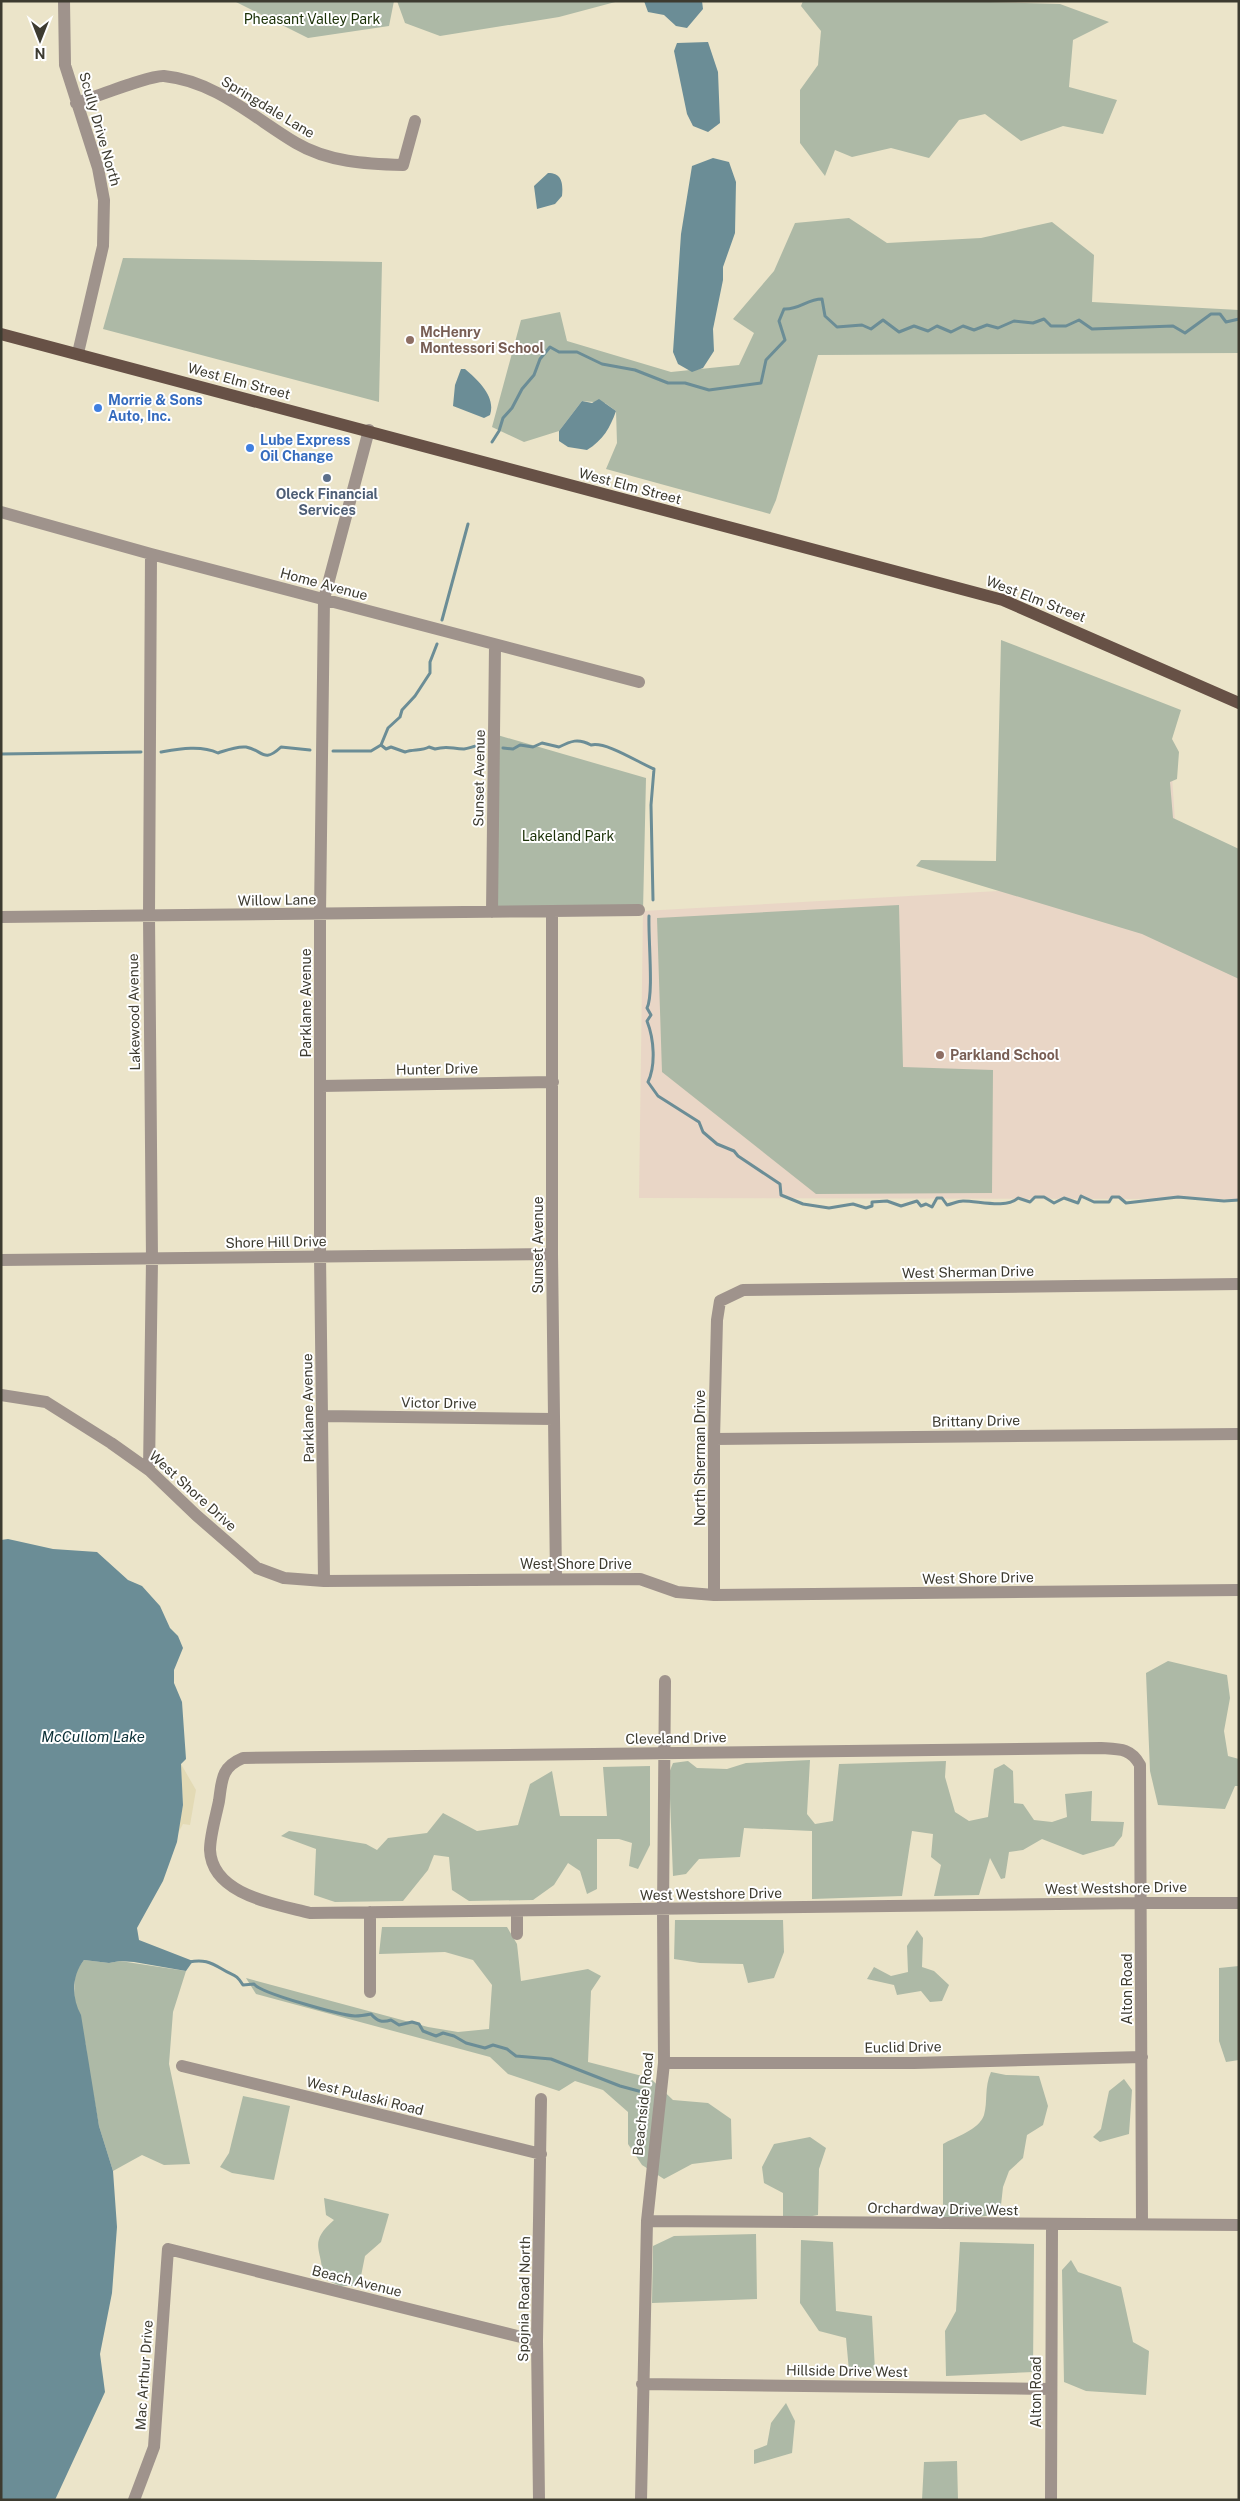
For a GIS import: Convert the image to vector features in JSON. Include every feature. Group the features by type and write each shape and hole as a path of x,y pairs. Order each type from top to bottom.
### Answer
{"main road":[{"name":"West Elm Street","path":"1,334 1003,600 1239,703"}],"street":[{"name":"Scully Drive North","path":"64,1 65,65 98,168 104,200 104,246 78,353"},
{"name":"Springdale Lane","path":"76,103 162,76 205,87 243,107 297,144 319,153 348,162 383,165 403,165 415,121"},
{"name":"Parklane Avenue","path":"324,1581 324,1416 320,1255 320,914 324,599 368,430"},
{"name":"Home Avenue","path":"1,512 495,646 639,682"},
{"name":"Lakewood Avenue","path":"149,1470 152,1260 148,916 151,554"},
{"name":"Sunset Avenue","path":"492,912 495,646"},
{"name":"Willow Lane","path":"1,917 638,910"},
{"name":"Sunset Avenue","path":"552,911 552,1254 556,1579"},
{"name":"Hunter Drive","path":"321,1086 553,1082"},
{"name":"Shore Hill Drive","path":"1,1260 152,1260 320,1255 552,1254"},
{"name":"West Sherman Drive","path":"716,1320 720,1301 743,1290 1239,1284"},
{"name":"North Sherman Drive","path":"714,1596 716,1320"},
{"name":"West Shore Drive","path":"1,1395 46,1402 149,1470 196,1515 258,1568 284,1578 324,1581 640,1579 677,1592 714,1596 1239,1590"},
{"name":"Victor Drive","path":"324,1416 554,1419"},
{"name":"Brittany Drive","path":"714,1439 1239,1434"},
{"name":"Beachside Road","path":"641,2500 647,2221 664,2063 663,1753 665,1681"},
{"name":"Cleveland Drive","path":"210,1850 223,1775 231,1763 243,1758 1101,1748 1125,1750 1135,1756"},
{"name":"Alton Road","path":"1135,1756 1140,1765 1142,2224"},
{"name":"West Westshore Drive","path":"210,1850 216,1871 233,1886 254,1898 310,1913 663,1910 1141,1902 1239,1903"},
{"path":"517,1911 518,1934"},
{"path":"370,1912 370,1992"},
{"name":"Euclid Drive","path":"664,2063 914,2063 1142,2057"},
{"name":"West Pulaski Road","path":"182,2066 541,2154"},
{"name":"Spojnia Road North","path":"539,2500 537,2341 541,2099"},
{"name":"Orchardway Drive West","path":"647,2221 1239,2225"},
{"name":"Alton Road","path":"1051,2500 1052,2225"},
{"name":"Beach Avenue","path":"168,2249 537,2341"},
{"name":"Mac Arthur Drive","path":"134,2500 154,2447 168,2249"},
{"name":"Hillside Drive West","path":"642,2384 1050,2389"}],"shaded area":[{"name":"Parkland School","path":"1168,716 1175,821 1239,852 1239,1199 639,1198 643,911 998,891"}],"green space":[{"name":"Pheasant Valley Park","path":"234,1 394,1 389,26 308,38"},
{"path":"397,1 619,1 559,17 440,36 405,23"},
{"path":"803,1 953,1 1060,4 1109,22 1073,40 1069,87 1117,100 1103,134 1063,126 1021,141 985,114 959,120 929,158 891,148 852,157 835,150 825,176 800,143 800,90 818,65 821,31 801,6"},
{"path":"849,218 887,243 981,238 1052,222 1094,255 1092,302 1239,310 1239,353 818,355 776,500 770,514 606,469 617,443 616,411 605,403 582,401 559,431 524,442 492,427 521,320 560,312 567,341 671,372 739,365 754,333 733,319 774,271 795,223"},
{"path":"123,258 382,262 379,402 103,329"},
{"path":"1001,640 1181,710 1172,739 1179,752 1177,779 1170,782 1173,818 1239,849 1239,979 1142,934 916,866 921,860 996,861"},
{"name":"Lakeland Park","path":"494,734 646,778 643,911 492,912"},
{"path":"899,905 903,1067 993,1070 992,1193 816,1194 662,1072 657,918"},
{"path":"1168,1661 1227,1675 1230,1698 1224,1731 1228,1756 1239,1759 1239,1786 1235,1786 1225,1809 1158,1805 1150,1771 1146,1673"},
{"path":"810,1760 807,1814 815,1824 833,1821 839,1764 946,1761 945,1777 955,1812 969,1821 988,1817 994,1769 1004,1764 1013,1771 1014,1803 1023,1804 1034,1820 1052,1822 1067,1817 1065,1794 1092,1791 1091,1821 1124,1822 1122,1836 1114,1846 1083,1855 1042,1839 1023,1850 1009,1852 1005,1878 1001,1879 990,1858 979,1895 934,1896 941,1865 931,1857 933,1834 912,1831 902,1896 812,1899 812,1831 744,1828 740,1857 699,1859 686,1874 673,1876 669,1773 673,1763 688,1761 697,1768 727,1769 746,1763"},
{"path":"650,1766 650,1845 638,1869 629,1866 632,1843 619,1839 597,1839 597,1889 587,1894 580,1871 568,1863 554,1885 533,1900 469,1901 452,1890 449,1857 434,1855 428,1870 403,1901 335,1902 314,1895 316,1849 281,1836 289,1831 366,1844 377,1850 388,1838 427,1833 443,1813 477,1831 518,1825 530,1784 552,1771 560,1816 607,1816 603,1767"},
{"path":"675,1920 783,1920 784,1952 774,1978 748,1983 743,1964 700,1963 674,1959"},
{"path":"382,1927 507,1927 517,1944 521,1981 588,1969 601,1976 591,1991 588,2062 650,2078 673,2100 708,2103 731,2119 732,2159 692,2164 664,2179 642,2165 628,2144 628,2112 603,2090 575,2081 559,2091 508,2074 490,2057 256,1994 246,1978 428,2027 458,2032 489,2029 492,1985 473,1960 445,1952 379,1954"},
{"path":"917,1930 923,1938 922,1967 934,1971 949,1985 942,2001 930,2002 921,1991 897,1995 894,1985 867,1979 874,1967 891,1976 908,1972 907,1946"},
{"path":"84,1960 109,1963 120,1961 186,1971 173,2012 169,2064 190,2164 164,2165 142,2155 113,2171 99,2126 86,2046 74,2004 75,1972"},
{"path":"1239,1966 1239,2060 1226,2062 1219,2041 1219,1968"},
{"path":"991,2072 1006,2075 1039,2076 1048,2106 1043,2125 1027,2135 1023,2158 1009,2171 1003,2187 1000,2214 978,2217 943,2217 943,2144 972,2129 981,2120 984,2115"},
{"path":"1124,2079 1132,2090 1129,2134 1100,2142 1093,2137 1101,2129 1109,2091"},
{"path":"243,2096 290,2106 274,2180 232,2173 220,2167 229,2153"},
{"path":"810,2137 826,2148 819,2169 818,2215 802,2218 783,2216 783,2193 764,2183 762,2167 774,2144"},
{"path":"324,2198 389,2214 381,2242 365,2256 359,2286 340,2286 322,2278 318,2242 326,2228 334,2220 326,2215"},
{"path":"756,2234 757,2299 652,2303 653,2246 674,2236"},
{"path":"801,2240 833,2242 836,2311 872,2316 875,2370 860,2376 849,2371 846,2338 819,2331 800,2303"},
{"path":"960,2242 1034,2244 1033,2372 946,2376 945,2331 956,2311"},
{"path":"1071,2260 1078,2272 1121,2287 1133,2342 1149,2351 1146,2395 1086,2391 1064,2382 1062,2270"},
{"path":"786,2403 795,2421 792,2453 754,2464 754,2450 767,2445 771,2423"},
{"path":"957,2461 958,2500 922,2500 924,2462"}],"sand":[{"path":"181,1764 196,1790 190,1825 183,1824 177,1835 183,1805"}],"water":[{"path":"644,1 702,1 703,9 687,28 676,26 664,15 648,12"},
{"path":"708,42 718,72 720,123 708,132 693,126 687,114 674,51 677,43"},
{"path":"713,158 729,162 736,182 735,233 723,267 723,280 713,329 714,351 703,368 692,372 678,364 673,352 681,234 692,166"},
{"path":"548,173 557,175 561,180 562,196 555,204 537,209 534,186"},
{"path":"461,369 465,369 485,390 491,402 490,415 484,418 453,406 455,385"},
{"path":"599,399 616,411 602,438 587,450 568,447 559,441 559,431 582,401 592,403"},
{"name":"McCullom Lake","path":"8,1539 53,1549 97,1552 128,1580 142,1586 160,1606 170,1628 178,1636 183,1648 174,1670 174,1683 182,1702 186,1759 181,1764 183,1805 177,1842 163,1881 137,1928 139,1940 193,1961 186,1971 134,1962 120,1961 109,1963 84,1960 75,1979 74,1994 81,2015 99,2126 113,2171 117,2227 112,2293 100,2354 105,2392 55,2500 1,2500 1,1540"}],"waterway":[{"path":"492,442 499,431 503,418 512,408 522,389 534,375 540,359 550,347 559,352 577,352 602,364 635,370 668,383 685,383 709,390 761,383 766,360 785,340 779,321 784,309 794,308 817,299 822,299 825,316 837,327 862,325 871,329 883,320 899,332 914,326 928,331 937,326 951,332 963,326 974,330 987,325 998,328 1014,321 1033,323 1044,319 1051,326 1066,326 1079,320 1092,329 1173,326 1185,333 1211,314 1220,314 1226,322 1239,319"},
{"path":"442,620 468,524"},
{"path":"333,751 371,751 381,745 388,728 400,717 402,710 415,696 430,673 430,662 437,644"},
{"path":"503,748 513,749 520,745 533,747 542,743 559,747 578,741 614,749 654,769 651,805 653,900"},
{"path":"381,745 386,749 391,747 405,752 429,747 435,749 443,747 464,749 476,746 484,747"},
{"path":"161,752 197,748 218,753 246,747 270,755 281,747 310,750"},
{"path":"1,754 141,752"},
{"path":"649,916 650,991 647,1008 651,1015 647,1021 651,1036 653,1060 648,1082 658,1096 699,1122 703,1132 717,1144 734,1151 738,1156 780,1184 781,1195 803,1204 829,1208 853,1204 866,1208 872,1206 872,1202 887,1201 901,1206 917,1201 921,1206 926,1204 932,1207 937,1198 942,1198 947,1205 959,1201 1000,1204 1018,1198 1030,1202 1035,1197 1044,1197 1054,1203 1064,1198 1078,1203 1081,1196 1094,1202 1109,1202 1112,1197 1119,1197 1126,1203 1178,1197 1224,1201 1239,1200"},
{"path":"189,1962 202,1961 210,1963 236,1977 243,1985 254,1984 270,1993 318,2008 347,2015 371,2014 380,2021 391,2020 399,2025 412,2022 419,2024 423,2031 436,2036 443,2033 454,2036 466,2043 485,2048 493,2045 507,2049 516,2056 551,2059 620,2086 646,2093"}],"place":[{"name":"McHenry Montessori School","path":"410,340"},
{"name":"Morrie & Sons Auto, Inc.","path":"98,408"},
{"name":"Lube Express Oil Change","path":"250,448"},
{"name":"Oleck Financial Services","path":"327,478"},
{"name":"Parkland School","path":"940,1055"}]}
